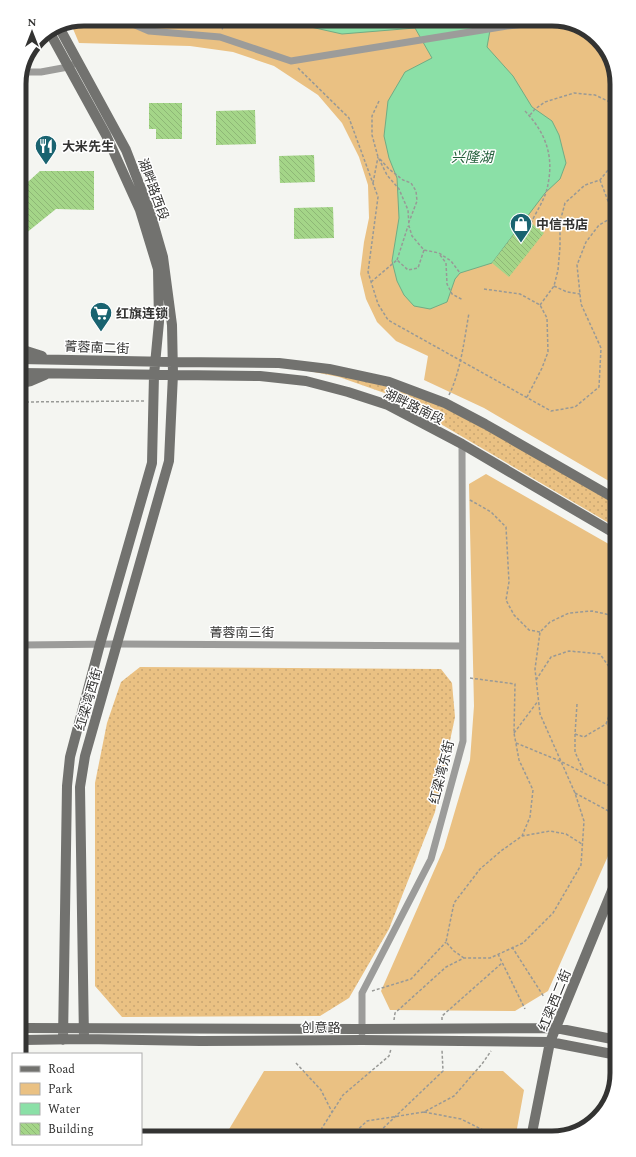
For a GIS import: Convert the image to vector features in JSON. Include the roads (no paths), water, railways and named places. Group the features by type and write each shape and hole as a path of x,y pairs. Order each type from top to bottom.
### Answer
{"street":[{"path":"137,26 149,31 220,37 291,61 507,26"},
{"name":"湖畔路西段","path":"61,31 126,150 150,212 163,257 172,325 173,374"},
{"name":"湖畔路西段","path":"52,37 106,135 140,210 158,269 159,322 154,375"},
{"path":"28,72 41,72 68,67 78,61"},
{"path":"26,351 53,359"},
{"name":"菁蓉南二街","path":"26,359 173,362"},
{"name":"湖畔路南段","path":"173,362 279,363 329,369 389,382 446,403 610,496"},
{"name":"菁蓉南二街","path":"26,373 154,375"},
{"path":"26,382 52,373"},
{"name":"红梁湾西街","path":"84,1039 80,787 85,756 169,461 173,374"},
{"name":"湖畔路南段","path":"154,375 260,376 306,381 348,392 388,406 462,444 610,531"},
{"name":"红梁湾西街","path":"63,1040 67,786 70,757 100,644 152,463 154,375"},
{"name":"红梁湾东街","path":"362,1040 362,994 431,859 463,741 462,444"},
{"name":"菁蓉南三街","path":"26,645 462,646"},
{"name":"红梁西二街","path":"532,1131 550,1042 610,896"},
{"name":"创意路","path":"26,1028 556,1028 610,1039"},
{"name":"创意路","path":"26,1040 393,1040 550,1042 610,1054"}],"water":[{"name":"兴隆湖","path":"306,26 491,26 487,47 513,76 532,107 552,121 559,135 566,163 560,179 545,193 492,263 460,273 455,279 447,302 430,309 414,306 404,295 397,281 392,261 399,218 397,178 389,158 384,136 388,101 405,72 432,58 415,28 342,34"}],"place":[{"name":"大米先生","path":"46,166"},
{"name":"中信书店","path":"521,244"},
{"name":"红旗连锁","path":"101,332"}]}
